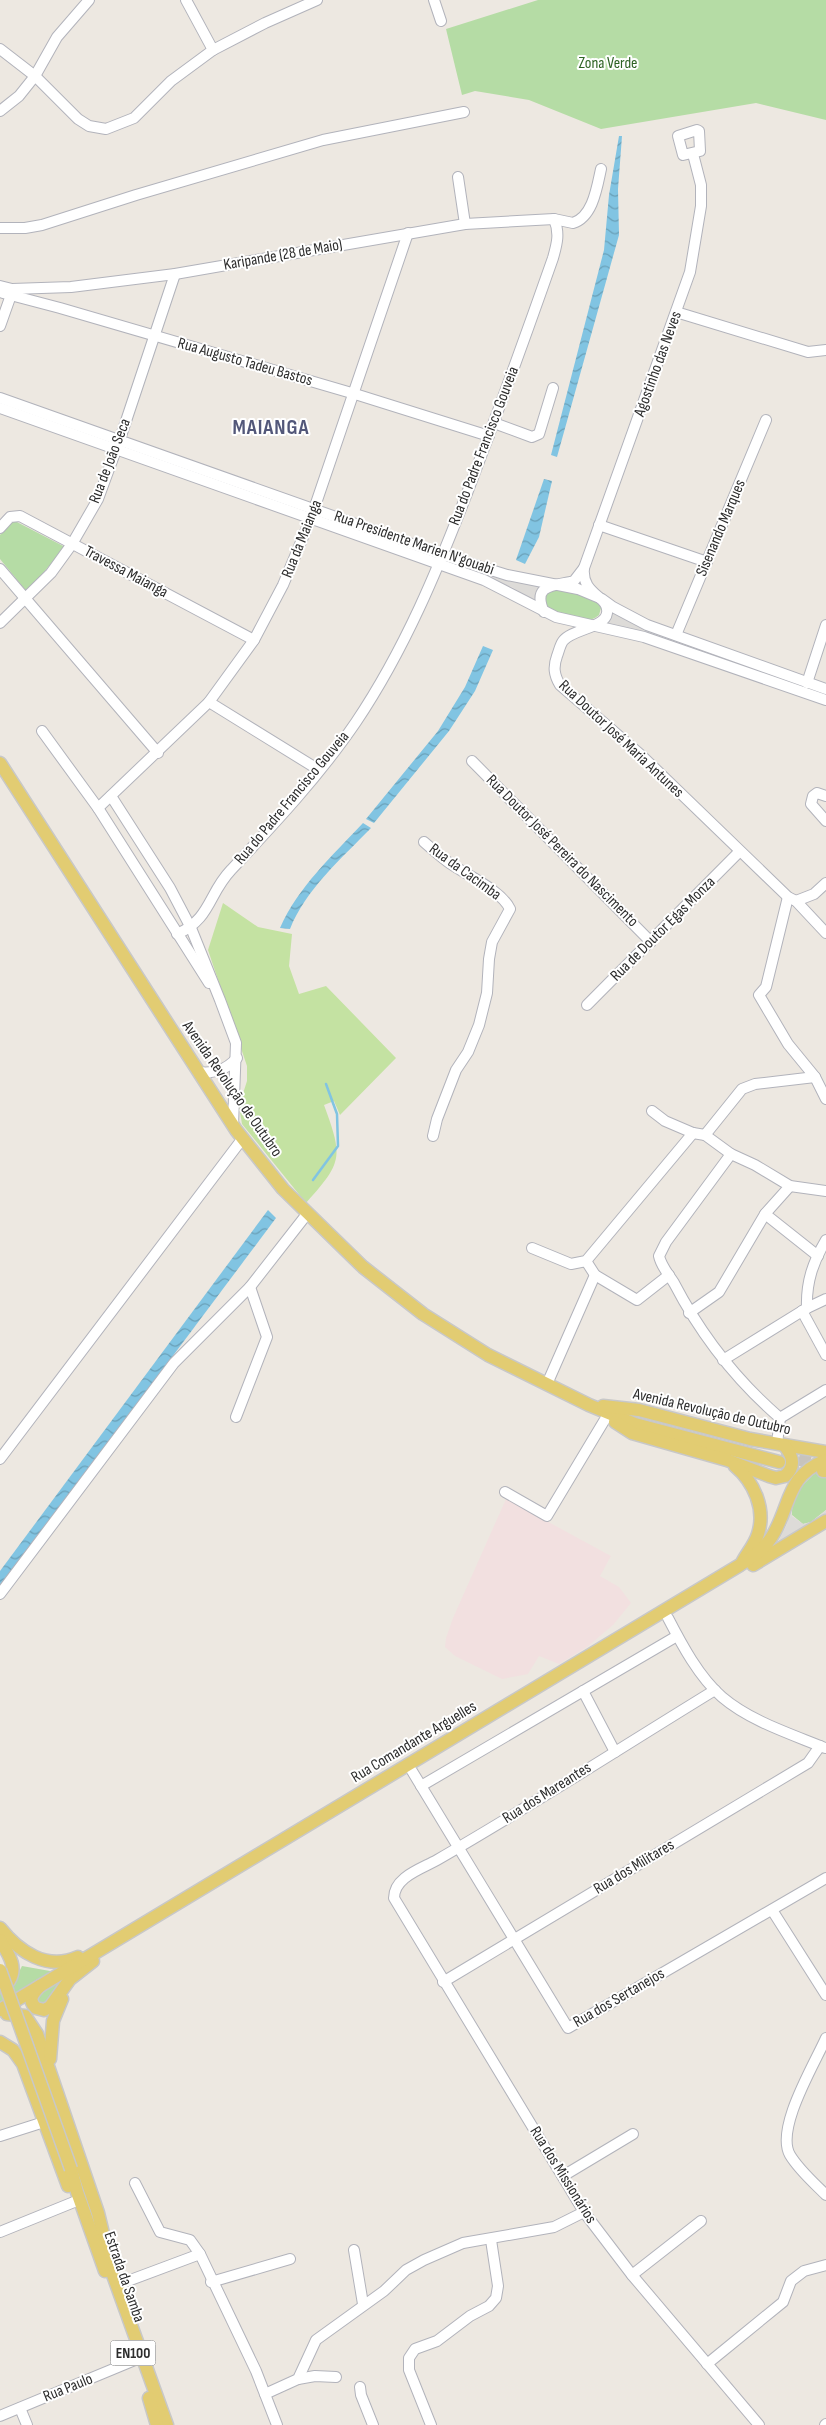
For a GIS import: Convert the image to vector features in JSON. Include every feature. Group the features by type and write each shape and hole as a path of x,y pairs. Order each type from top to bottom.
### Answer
{"main road":[{"name":"Avenida Revolução de Outubro","path":"0,763 233,1125 283,1188 307,1214 363,1267 423,1314 488,1355 590,1405 635,1424 781,1452 826,1452"},
{"name":"Avenida Revolução de Outubro","path":"590,1405 639,1410 750,1439 792,1456 793,1462 788,1473 781,1477 769,1476 727,1460 632,1432 590,1405"},
{"path":"727,1460 748,1480 754,1489 760,1508 758,1532 740,1565"},
{"name":"Rua Comandante Arguelles","path":"107,1948 754,1556 768,1542 779,1522 788,1495 804,1474 825,1466"},
{"name":"Rua Comandante Arguelles","path":"0,2010 43,1982 107,1948 412,1771 826,1521"},
{"path":"0,1928 24,1953 39,1959 74,1959 107,1948"},
{"path":"0,1940 8,1953 14,1969 10,1981 0,1987"},
{"path":"43,1982 31,1999 36,2008 44,2010 50,2006 70,1979 107,1948"},
{"path":"50,2072 51,2031 63,1996 107,1948"},
{"name":"Estrada da Samba","path":"0,1970 71,2169 77,2192 113,2280 166,2425"},
{"path":"0,2015 20,2014 30,2021 37,2034 50,2072"},
{"name":"EN100","path":"0,2042 20,2058 74,2202 113,2280"},
{"name":"EN100","path":"50,2072 98,2212 113,2280"},
{"name":"Estrada da Samba","path":"113,2280 135,2360 157,2425"}],"street":[{"path":"0,111 19,96 35,76 57,37 89,0"},
{"path":"186,0 213,50"},
{"path":"0,50 35,76 78,119 89,126 106,129 134,118 171,81 213,50 265,23 317,0"},
{"path":"434,0 441,21"},
{"path":"0,228 25,228 42,225 323,140 464,112"},
{"name":"Agostinho das Neves","path":"584,568 690,272 702,206 701,185 693,154"},
{"name":"Karipande (28 de Maio)","path":"12,292 71,287 175,274 465,224 554,219 573,223 583,218 591,205 601,169"},
{"path":"458,177 465,224"},
{"name":"Rua do Padre Francisco Gouveia","path":"192,928 204,913 225,876 319,770 355,723 388,669 442,559 494,423 553,258 558,238 558,227 554,219"},
{"name":"Rua da Maianga","path":"111,796 158,753 209,702 254,640 284,585 313,513 355,394 408,233"},
{"name":"Rua de João Seca","path":"0,623 51,573 72,544 98,499 119,444 175,274"},
{"name":"Rua Augusto Tadeu Bastos","path":"0,286 12,292 60,308 355,394 489,436"},
{"path":"60,308 55,298 61,291 71,287"},
{"name":"Rua Augusto Tadeu Bastos","path":"0,292 12,292"},
{"path":"0,326 12,292"},
{"path":"676,312 808,352 826,350"},
{"path":"494,423 532,437 539,434 553,388"},
{"name":"Rua Presidente Marien N'gouabi","path":"0,398 119,444 442,559 507,575 578,589 602,599 612,607 647,626 826,689"},
{"name":"Rua Presidente Marien N'gouabi","path":"0,408 119,444"},
{"name":"Sisenando Marques","path":"676,635 766,420"},
{"name":"Travessa Maianga","path":"0,528 10,516 17,515 254,640"},
{"path":"599,525 707,562"},
{"name":"Rua Presidente Marien N'gouabi","path":"442,559 524,599 544,612 568,620 644,637 826,700"},
{"path":"544,612 541,604 541,595 545,588 552,584 574,580 584,568"},
{"path":"584,568 583,576 586,586 602,599 607,607 607,614 602,621 593,625"},
{"path":"0,569 158,753"},
{"name":"Rua Doutor José Maria Antunes","path":"593,625 569,636 563,641 554,666 555,676 560,685 641,755 739,852 792,899"},
{"path":"807,683 826,625"},
{"path":"209,702 319,770"},
{"path":"42,731 98,808 220,1000"},
{"name":"Rua Doutor José Pereira do Nascimento","path":"472,761 651,942"},
{"path":"826,796 817,793 811,800 813,807 826,822"},
{"path":"98,808 111,796 170,888 192,928 236,1043 237,1058 233,1125"},
{"name":"Rua da Cacimba","path":"424,842 448,862 498,894 507,903 510,910 492,942 487,993 479,1025 468,1052 456,1070 437,1119 433,1136"},
{"name":"Rua de Doutor Egas Monza","path":"587,1005 739,852"},
{"path":"792,899 814,894 826,883"},
{"path":"792,899 826,933"},
{"path":"792,899 766,987 760,995 788,1044 815,1077 826,1100"},
{"path":"177,934 192,928"},
{"path":"198,1072 208,1074 220,1071 237,1058"},
{"path":"705,1135 742,1089 755,1084 815,1077"},
{"path":"652,1111 665,1122 693,1133 705,1135 731,1154 755,1165 790,1186 826,1191"},
{"path":"532,1248 571,1264 586,1262 693,1133"},
{"path":"0,1459 243,1138"},
{"path":"731,1154 660,1252 660,1261 689,1313 723,1360 752,1393 780,1418 781,1452"},
{"path":"689,1313 719,1292 765,1214 790,1186"},
{"path":"0,1594 174,1364 250,1287 307,1214"},
{"path":"765,1214 818,1256"},
{"path":"826,1240 818,1256 806,1291 805,1309 826,1355"},
{"path":"586,1262 595,1275 637,1300 669,1275"},
{"path":"547,1384 595,1275"},
{"path":"236,1417 267,1337 250,1287"},
{"path":"723,1360 805,1309 826,1299"},
{"path":"780,1418 826,1390"},
{"path":"506,1492 547,1516 607,1416"},
{"path":"798,1537 826,1527"},
{"path":"668,1618 677,1636 715,1690 732,1704 756,1718 823,1748"},
{"path":"421,1786 677,1636"},
{"name":"Rua dos Mareantes","path":"397,1904 394,1893 400,1881 459,1847 715,1690"},
{"path":"583,1691 615,1752"},
{"name":"Rua dos Militares","path":"443,1982 808,1763 823,1748"},
{"name":"Rua dos Sertanejos","path":"412,1771 568,2028 826,1878"},
{"name":"Rua dos Missionários","path":"397,1904 584,2212 632,2275 759,2425"},
{"path":"772,1910 826,1995"},
{"path":"826,2038 790,2116 785,2138 790,2155 826,2196"},
{"path":"0,2136 44,2122"},
{"path":"563,2176 633,2134"},
{"path":"136,2183 160,2232 190,2240 200,2254 211,2282 256,2371 277,2425"},
{"path":"0,2232 74,2202"},
{"path":"298,2379 316,2340 363,2304 384,2291 406,2270 463,2243 491,2240 554,2228 584,2212"},
{"path":"632,2275 701,2221"},
{"path":"431,2425 409,2370 409,2358 415,2349 437,2341 470,2316 489,2306 496,2298 498,2286 491,2240"},
{"path":"354,2250 363,2304"},
{"path":"113,2280 200,2254"},
{"path":"211,2282 290,2259"},
{"path":"707,2364 783,2302 791,2281 804,2271 826,2265"},
{"name":"Rua Paulo","path":"0,2416 135,2360"},
{"path":"264,2394 298,2379 314,2376 336,2377"},
{"path":"360,2387 361,2395 373,2425"},
{"path":"20,2408 27,2425"}],"shaded area":[{"path":"453,560 513,582 541,586 536,593 536,602 512,587 451,565"},
{"path":"610,609 826,692 826,698 603,624 610,618"},
{"path":"817,1471 800,1488 791,1507 792,1516 803,1524 811,1522 826,1510 826,1516 774,1550 787,1524 790,1509 799,1484"},
{"path":"506,1499 611,1556 600,1576 619,1587 631,1603 613,1625 587,1647 559,1664 539,1656 528,1674 502,1679 455,1656 445,1647 453,1618"}],"green space":[{"name":"Zona Verde","path":"538,0 826,0 826,120 756,103 601,129 529,100 475,91 462,95 446,29"},
{"path":"13,520 65,547 27,592 0,559 0,535"},
{"path":"557,589 575,591 594,599 601,608 599,615 586,621 571,619 545,606 545,593"},
{"path":"223,903 258,927 292,934 289,966 299,994 326,986 396,1058 340,1115 334,1101 324,1105 334,1136 336,1158 327,1178 306,1203 242,1124 239,1106 247,1081 247,1066 208,950"},
{"path":"826,1465 826,1510 811,1522 803,1524 792,1515 794,1499 807,1480"},
{"path":"22,1966 50,1971 51,1974 0,2006 0,1991 14,1982"},
{"path":"60,1980 45,2005 39,2003 40,1994"}],"water":[{"path":"619,136 622,136 618,189 619,235 557,457 551,455 604,250 609,195"},
{"path":"544,479 552,481 539,537 525,564 516,560"},
{"path":"483,646 493,650 475,691 449,731 374,823 366,819 438,731 465,687"},
{"path":"363,823 371,828 325,875 305,901 290,929 280,928 306,885"},
{"path":"268,1210 276,1218 0,1587 0,1571"}],"waterway":[{"path":"313,1180 338,1146 337,1114 326,1084"}],"tunnel":[{"path":"781,1456 824,1465"}],"district":[{"name":"MAIANGA","path":"271,427"}]}
